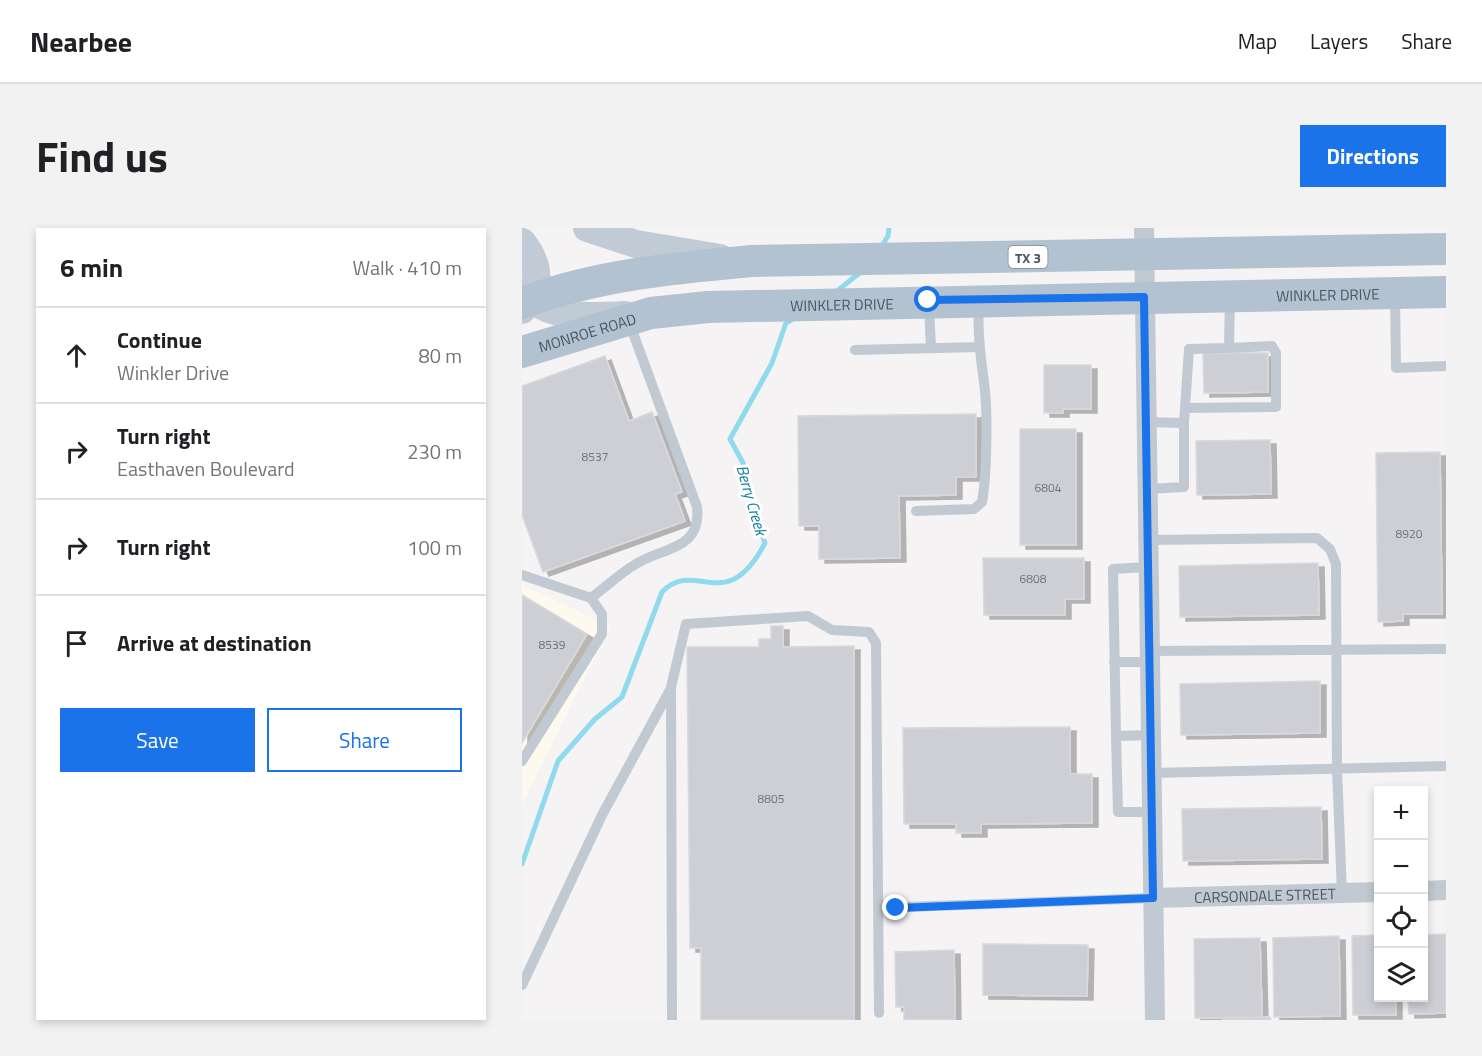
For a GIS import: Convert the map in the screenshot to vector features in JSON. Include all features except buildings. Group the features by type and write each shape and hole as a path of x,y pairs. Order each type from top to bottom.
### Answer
{"main road":[{"name":"TX 3","path":"524,301 603,279 675,268 752,261 949,258 1144,242 1446,249"},
{"path":"949,258 953,300"},
{"name":"WINKLER DRIVE","path":"639,316 768,304 1446,291"},
{"name":"MONROE ROAD","path":"522,352 639,316"}],"street":[{"path":"588,228 636,244 700,256 752,261"},
{"path":"522,242 534,258 537,276 524,301"},
{"path":"1144,242 1155,1020"},
{"name":"WINKLER DRIVE","path":"524,301 568,316 639,316"},
{"path":"1428,891 1446,890"},
{"name":"CARSONDALE STREET","path":"1153,898 1374,892"}],"lane":[{"path":"1395,292 1396,368 1446,366"},
{"path":"1229,348 1230,295"},
{"path":"916,511 975,508 982,502 985,412 979,346 953,300"},
{"path":"931,348 953,300"},
{"path":"591,598 636,564 685,543 695,529 698,516 639,316"},
{"path":"855,350 979,346"},
{"path":"1147,489 1184,487 1184,423 1185,408 1189,350 1272,346 1275,353 1276,407 1185,408"},
{"path":"1146,422 1184,423"},
{"path":"1148,540 1317,538 1330,549 1336,564 1337,769 1342,893"},
{"path":"1148,567 1113,569 1114,662 1118,812 1152,812"},
{"path":"522,575 591,598 602,614 602,634 522,761"},
{"path":"672,1020 671,687 686,624 808,616 832,630 869,632 876,643 879,1013"},
{"path":"1114,662 1150,657 1336,649 1446,648"},
{"path":"522,985 602,815 671,687"},
{"path":"1116,736 1151,735"},
{"path":"1151,773 1446,766"},
{"path":"878,908 1153,898"}],"shaded area":[{"path":"522,580 525,586 611,627 522,804"}],"waterway":[{"name":"Berry Creek","path":"881,247 888,236 889,228"},
{"name":"Berry Creek","path":"837,291 862,271"},
{"name":"Berry Creek","path":"522,864 558,761 595,719 622,697 662,592 675,583 687,580 724,582 737,577 751,565 765,543 751,502 743,463 730,439 772,363 786,323 793,319"}],"route":[{"path":"896,908 1153,898 1144,297 928,300"}]}
